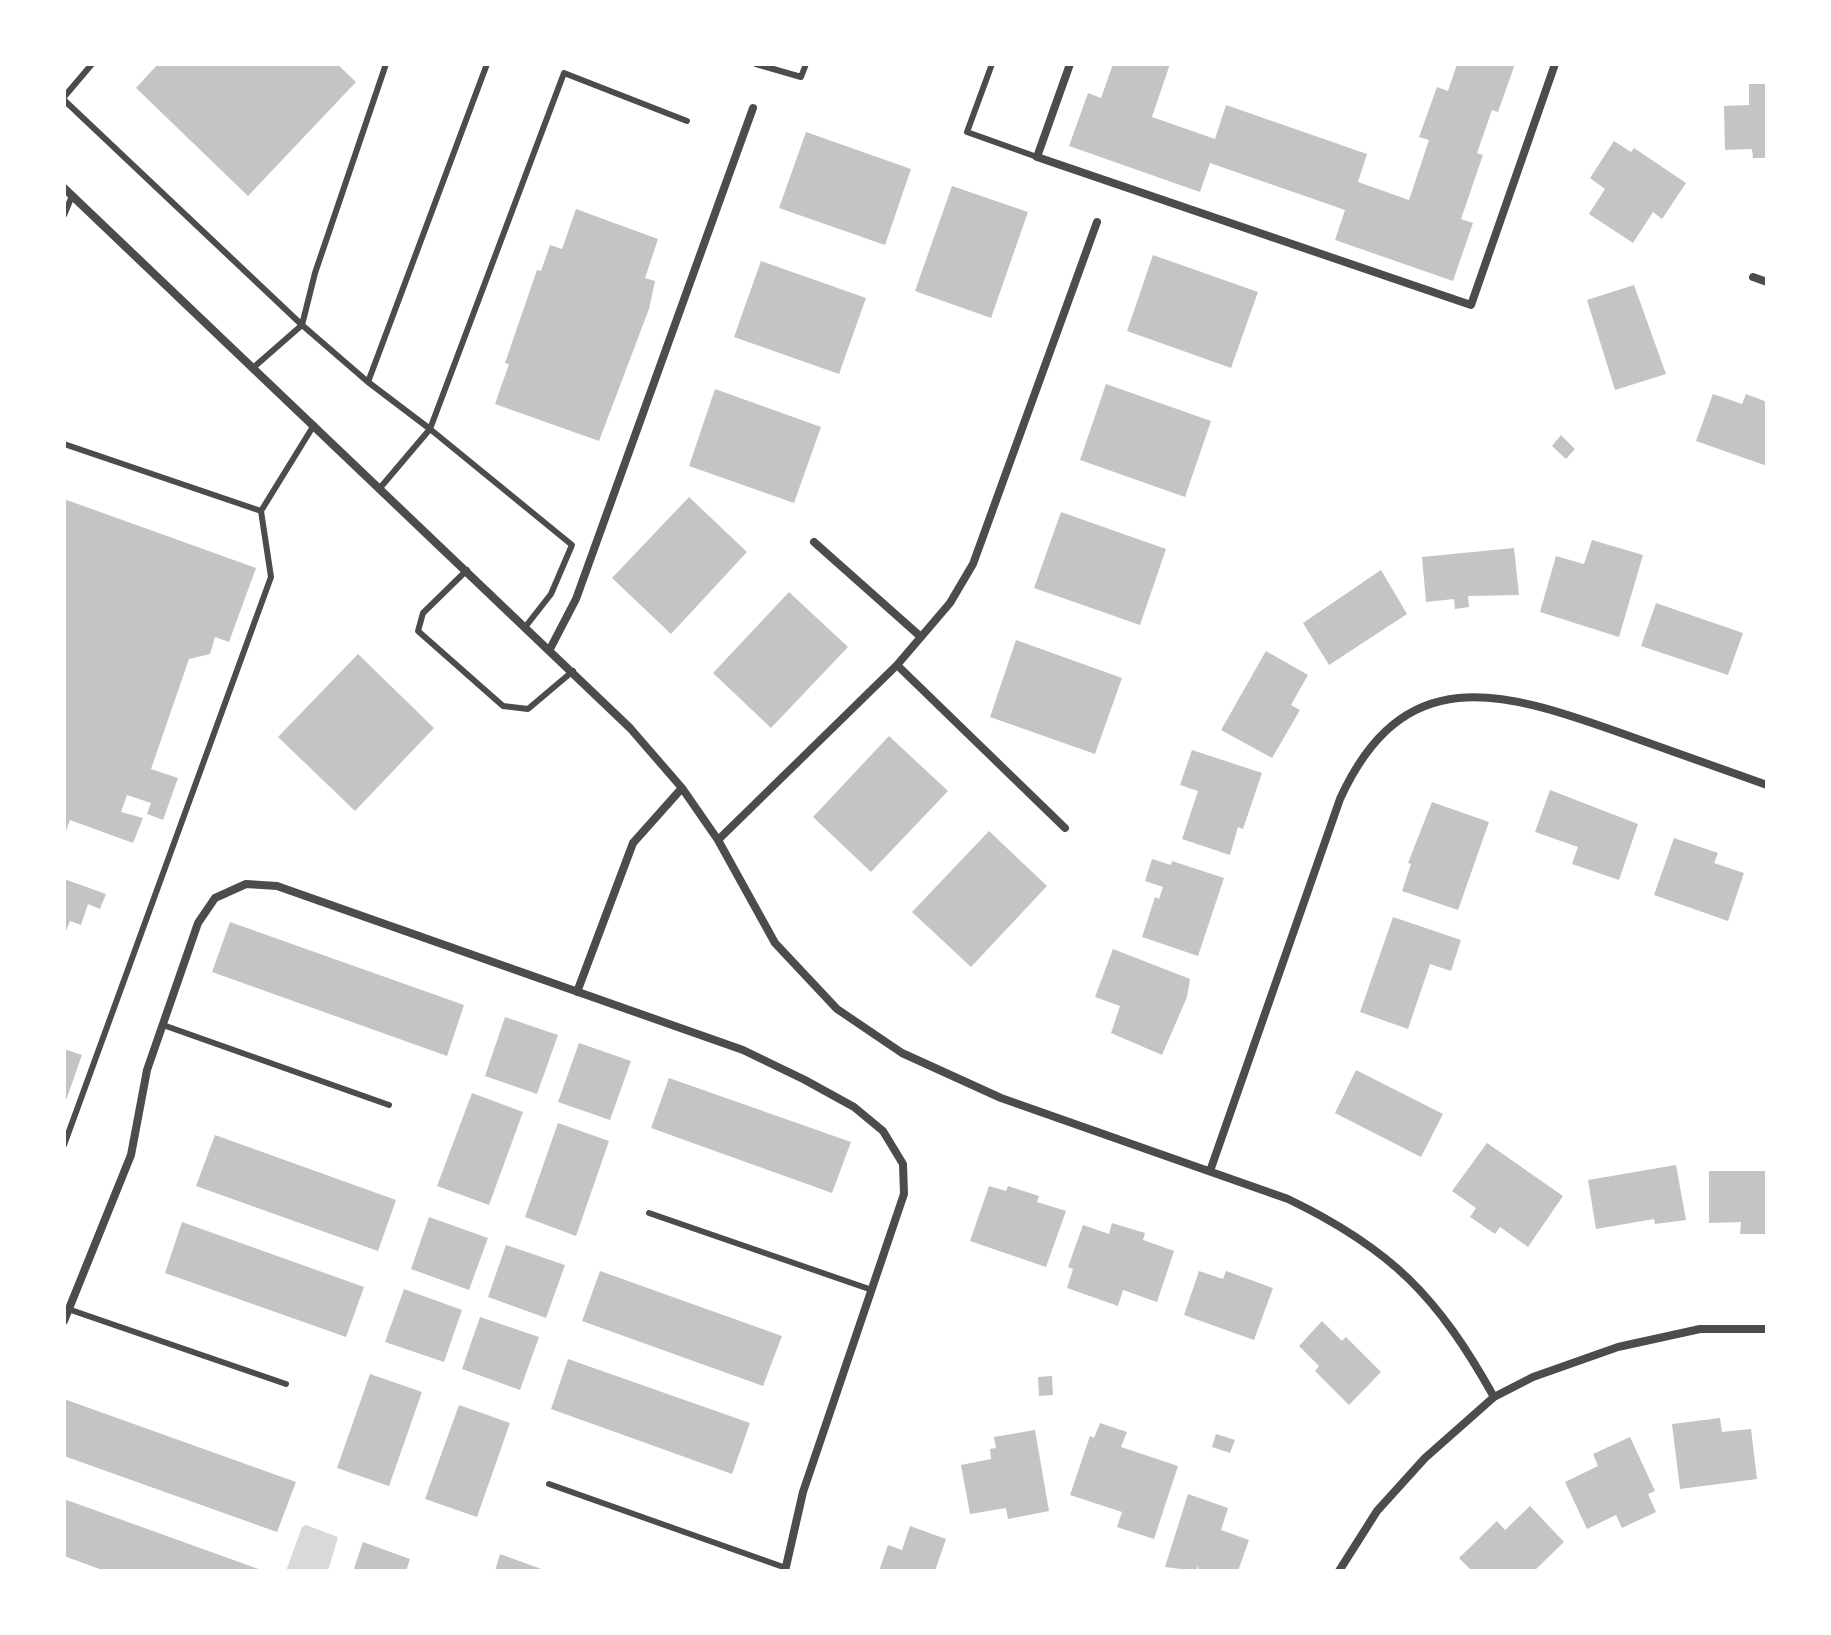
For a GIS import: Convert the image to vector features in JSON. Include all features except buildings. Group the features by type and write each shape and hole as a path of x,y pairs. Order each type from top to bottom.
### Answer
{"street":[{"path":"1070,64 1037,157 1471,305 1555,64"},
{"path":"550,649 576,599 753,108"},
{"path":"64,188 630,728 682,788 718,840 775,943 837,1009 902,1053 1001,1098 1311,1210 1388,1258 1444,1316 1494,1397"},
{"path":"718,840 897,665 950,603 973,564 1097,222"},
{"path":"1753,277 1767,282"},
{"path":"814,542 921,637"},
{"path":"897,665 1065,828"},
{"path":"1210,1171 1335,813 1355,768 1370,745 1402,719 1447,698 1480,694 1540,707 1767,785"},
{"path":"577,992 633,843 682,788"},
{"path":"64,1321 131,1155 147,1070 198,923 215,898 246,884 277,886 743,1050 854,1107 883,1131 903,1164 904,1194 803,1492 786,1569"},
{"path":"1339,1571 1377,1511 1425,1458 1494,1397 1533,1377 1618,1347 1700,1329 1767,1329"}],"lane":[{"path":"92,64 64,98 302,325 368,382 572,545 551,594 526,626"},
{"path":"254,367 302,325 315,273 386,64"},
{"path":"368,382 487,64"},
{"path":"756,64 801,77 806,64"},
{"path":"992,64 967,132 1037,157"},
{"path":"380,488 430,429 564,73 687,121"},
{"path":"64,215 72,196"},
{"path":"64,1145 271,577 261,511 314,425"},
{"path":"64,444 261,511"},
{"path":"467,570 423,613 418,631 503,706 528,709 573,671"},
{"path":"163,1025 389,1105"},
{"path":"649,1213 872,1290"},
{"path":"68,1309 286,1384"},
{"path":"549,1484 786,1569"}],"shaded area":[{"path":"306,1525 338,1537 328,1571 286,1571 302,1527"}]}
